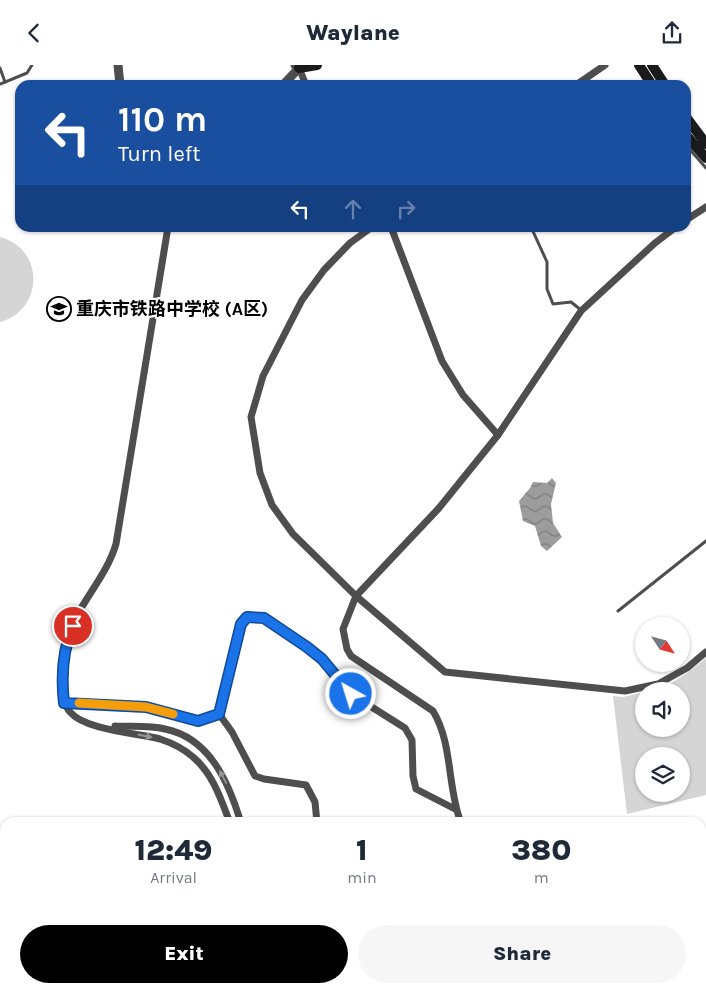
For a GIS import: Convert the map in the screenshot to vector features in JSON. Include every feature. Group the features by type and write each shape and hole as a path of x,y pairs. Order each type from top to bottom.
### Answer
{"main road":[{"path":"299,66 317,65"},
{"path":"639,65 649,80"},
{"path":"652,65 662,80"},
{"path":"691,124 706,144"},
{"path":"691,141 706,158"}],"street":[{"path":"118,65 120,80"},
{"path":"583,80 605,65"},
{"path":"287,80 299,66 304,80"},
{"path":"691,217 706,207"},
{"path":"167,232 116,544 106,570 78,613 67,638 61,681 64,703 77,718 97,726 159,739 182,749 194,757 212,780 227,817"},
{"path":"365,232 350,243 324,270 302,300 263,375 251,417 260,473 272,505 293,535 356,596 445,672 625,691 658,684 687,668 706,652"},
{"path":"393,232 442,361 463,395 498,435"},
{"path":"458,817 455,809 441,724 434,711 351,656 347,649 343,629 356,596 440,508 498,435 582,311 642,254 670,232"},
{"path":"316,817 315,802 306,785 264,779 255,775 232,732 219,714 241,624 247,617 264,618 322,659 351,694 404,728 412,740 413,776 416,789 455,809"},
{"path":"64,703 146,707 198,721 219,714"},
{"path":"97,726 165,729 178,732 190,739 208,754 222,773 239,817"}],"lane":[{"path":"0,84 27,73 32,65"},
{"path":"0,68 5,82"},
{"path":"691,151 706,168"},
{"path":"533,232 547,262 547,289 553,305 571,303 582,311"},
{"path":"618,611 706,541"}],"shaded area":[{"path":"0,237 15,244 25,254 31,266 33,279 31,293 25,305 14,315 0,322"},
{"path":"706,658 706,795 690,799 690,747 635,747 635,802 677,802 627,814 613,696 623,697 635,694 635,737 690,737 690,682 672,682 686,673 690,673 690,670"}],"water":[{"path":"552,478 556,483 551,504 553,523 562,537 547,551 541,546 535,526 523,521 519,501 533,482 547,483"}],"slow traffic":[{"path":"79,703 146,707 173,714"}],"place":[{"name":"重庆市铁路中学校 (A区)","path":"59,309"}],"route":[{"path":"73,626 67,638 63,659 61,681 64,703 146,707 198,721 219,714 241,624 247,617 264,618 307,647 322,659 351,694"}]}
